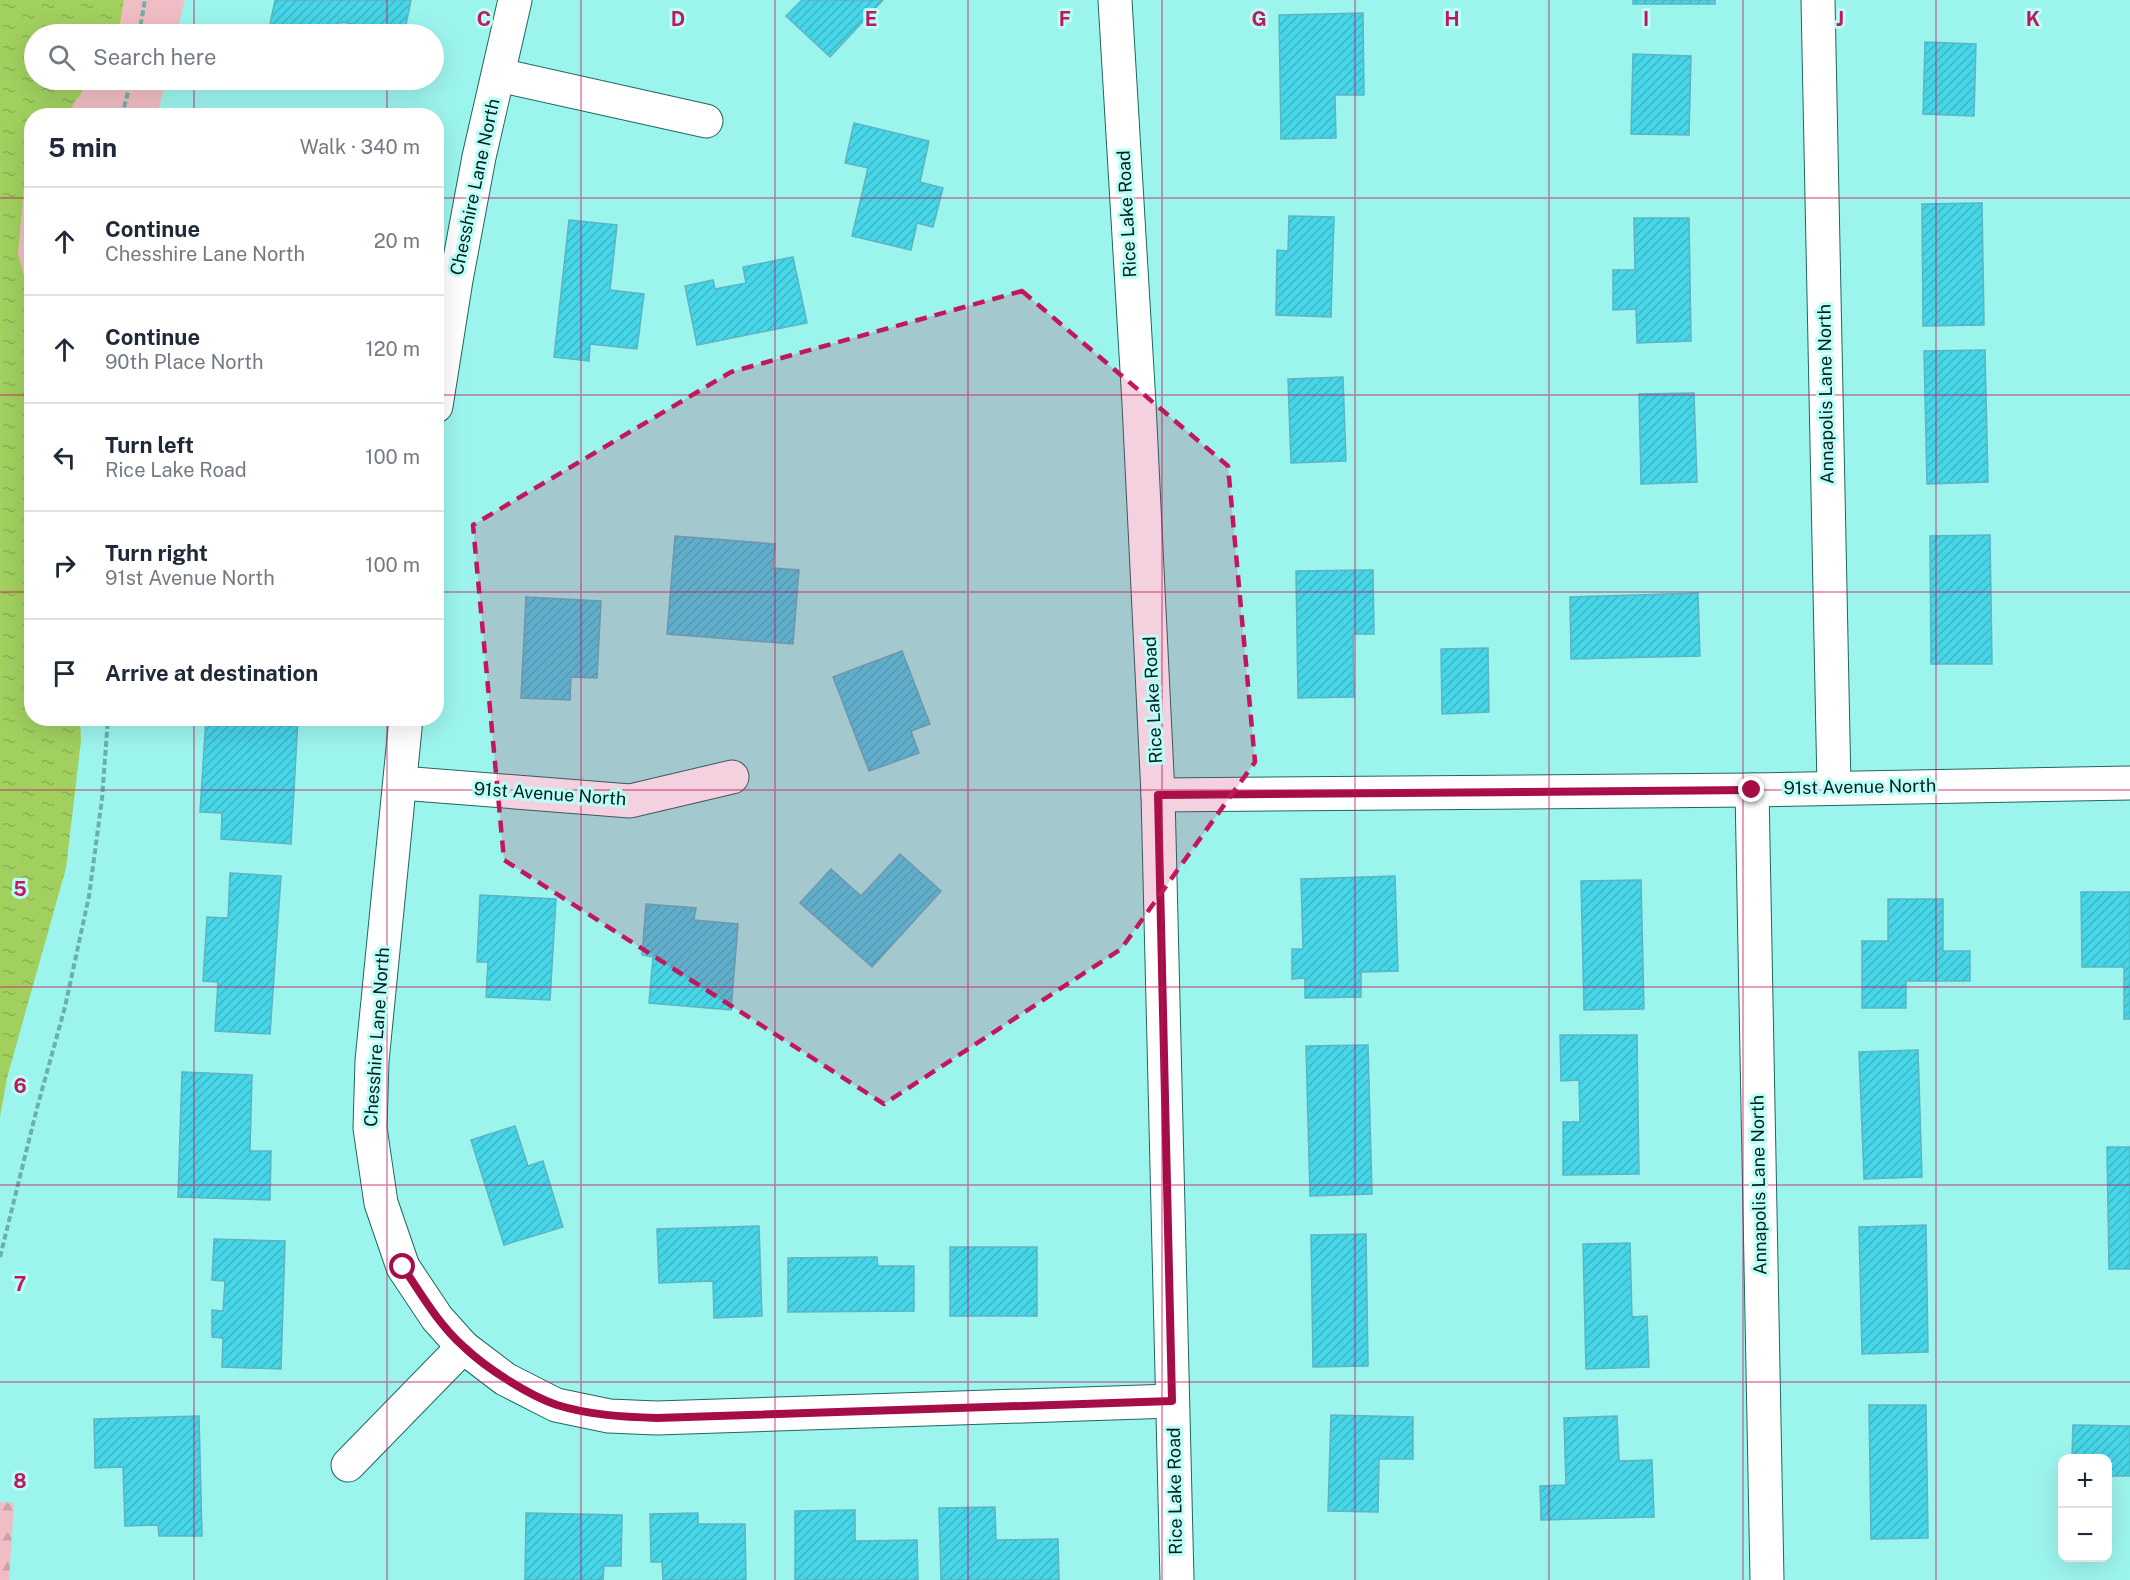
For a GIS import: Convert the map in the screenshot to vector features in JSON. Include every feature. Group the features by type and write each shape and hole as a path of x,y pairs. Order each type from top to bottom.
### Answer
{"street":[{"name":"Chesshire Lane North","path":"444,355 477,168 515,0"},
{"name":"Rice Lake Road","path":"1115,0 1139,404 1158,795 1177,1580"},
{"name":"Annapolis Lane North","path":"1818,0 1834,787"},
{"name":"Chesshire Lane North","path":"499,75 706,121"},
{"name":"Chesshire Lane North","path":"405,726 372,1061 370,1128 381,1203 403,1267 438,1318 463,1347 505,1379 556,1405 609,1416 692,1417 1172,1401"},
{"name":"91st Avenue North","path":"401,783 630,801 732,777"},
{"name":"91st Avenue North","path":"1158,795 1752,790 2130,783"},
{"name":"Annapolis Lane North","path":"1752,790 1767,1580"},
{"path":"348,1465 463,1347"}],"path":[{"path":"141,24 145,0"},
{"path":"124,108 128,90"},
{"path":"0,1257 34,1119 65,1007 89,896 102,799 107,726"}],"highlighted area":[{"path":"1022,291 1228,466 1255,762 1121,949 884,1104 504,860 473,525 731,372"}],"green space":[{"path":"0,0 185,0 179,24 24,24 24,90 163,90 159,108 24,108 24,464"},
{"path":"0,1502 14,1503 9,1580 0,1580"}],"water":[{"path":"0,0 124,0 120,24 24,24 24,90 83,90 71,108 24,108 24,187 18,254 24,276 24,726 80,726 81,741 66,868 7,1078 0,1117"}],"building":[{"path":"275,0 411,0 406,24 342,22 342,24 270,24"},
{"path":"802,0 883,0 830,57 786,16"},
{"path":"1633,0 1715,0 1715,4 1633,4"},
{"path":"1363,13 1364,95 1335,95 1336,138 1281,139 1279,15"},
{"path":"1925,42 1976,44 1974,116 1923,114"},
{"path":"1633,54 1691,56 1689,135 1631,134"},
{"path":"854,123 929,141 920,182 943,188 933,227 917,223 911,250 852,236 868,168 845,163"},
{"path":"1982,203 1984,325 1923,326 1922,204"},
{"path":"1289,216 1334,217 1331,317 1276,315 1277,250 1288,251"},
{"path":"1634,218 1689,218 1691,341 1637,343 1636,309 1613,310 1613,270 1635,270"},
{"path":"569,220 617,225 610,290 644,294 637,349 590,344 589,361 554,357"},
{"path":"793,257 807,323 697,345 685,286 713,280 715,289 746,283 743,267"},
{"path":"1985,350 1988,482 1927,484 1924,351"},
{"path":"1343,377 1346,461 1291,463 1288,379"},
{"path":"1694,393 1697,482 1641,484 1639,394"},
{"path":"1990,535 1992,664 1931,664 1930,536"},
{"path":"675,536 775,544 773,568 799,570 793,644 667,634"},
{"path":"1373,570 1374,634 1353,634 1354,697 1298,698 1296,571"},
{"path":"1698,593 1700,656 1571,659 1570,597"},
{"path":"526,597 601,601 597,678 571,677 570,700 521,698"},
{"path":"1488,648 1489,712 1442,714 1441,649"},
{"path":"902,651 930,724 911,731 919,753 869,771 833,677"},
{"path":"205,726 298,726 291,844 221,839 222,813 200,812"},
{"path":"900,854 941,891 872,967 800,903 831,869 861,896"},
{"path":"230,873 281,876 270,1034 215,1031 218,982 203,981 207,917 228,918"},
{"path":"1395,876 1398,971 1361,972 1361,997 1305,998 1305,978 1292,979 1292,949 1303,949 1301,879"},
{"path":"1641,880 1644,1009 1584,1010 1581,881"},
{"path":"2081,892 2130,892 2130,1019 2124,1019 2124,967 2082,967"},
{"path":"480,895 556,899 550,1000 486,997 488,962 477,962"},
{"path":"1888,899 1943,899 1943,951 1970,951 1970,981 1906,981 1906,1008 1862,1008 1862,941 1888,941"},
{"path":"646,904 696,908 694,920 738,924 731,1010 649,1003 653,957 642,955"},
{"path":"1560,1035 1637,1035 1639,1174 1563,1175 1563,1122 1580,1122 1579,1080 1561,1081"},
{"path":"1368,1045 1372,1194 1310,1196 1306,1046"},
{"path":"1918,1050 1922,1177 1864,1179 1859,1052"},
{"path":"182,1072 252,1075 250,1151 271,1151 270,1200 178,1197"},
{"path":"515,1126 528,1166 543,1161 563,1227 504,1245 471,1140"},
{"path":"2107,1147 2130,1147 2130,1269 2109,1269"},
{"path":"1926,1225 1928,1352 1862,1354 1859,1227"},
{"path":"759,1226 762,1316 714,1318 713,1281 659,1283 657,1229"},
{"path":"1366,1234 1368,1366 1313,1367 1311,1235"},
{"path":"214,1239 285,1241 281,1369 222,1367 223,1338 212,1337 212,1310 223,1311 225,1281 212,1280"},
{"path":"1630,1243 1632,1317 1647,1316 1649,1367 1586,1369 1583,1244"},
{"path":"950,1247 1037,1247 1037,1316 950,1316"},
{"path":"877,1257 878,1266 914,1266 914,1311 788,1312 788,1258"},
{"path":"1869,1405 1926,1405 1928,1538 1871,1539"},
{"path":"1331,1415 1413,1417 1413,1459 1379,1459 1378,1512 1328,1511"},
{"path":"199,1416 202,1536 159,1536 158,1525 125,1526 123,1467 95,1468 94,1419"},
{"path":"1617,1416 1619,1461 1652,1460 1654,1517 1541,1520 1540,1486 1566,1485 1564,1418"},
{"path":"2073,1425 2130,1426 2130,1476 2112,1476 2112,1454 2072,1454"},
{"path":"995,1507 996,1540 1058,1539 1059,1580 941,1580 939,1508"},
{"path":"855,1510 855,1541 917,1540 918,1580 795,1580 795,1511"},
{"path":"526,1513 622,1515 621,1566 604,1566 603,1580 525,1580"},
{"path":"698,1513 698,1524 745,1524 746,1580 663,1580 662,1562 651,1562 650,1514"}],"route":[{"path":"403,1267 438,1318 463,1347 505,1379 556,1405 609,1416 657,1418 1172,1401 1158,795 1752,790"}]}
